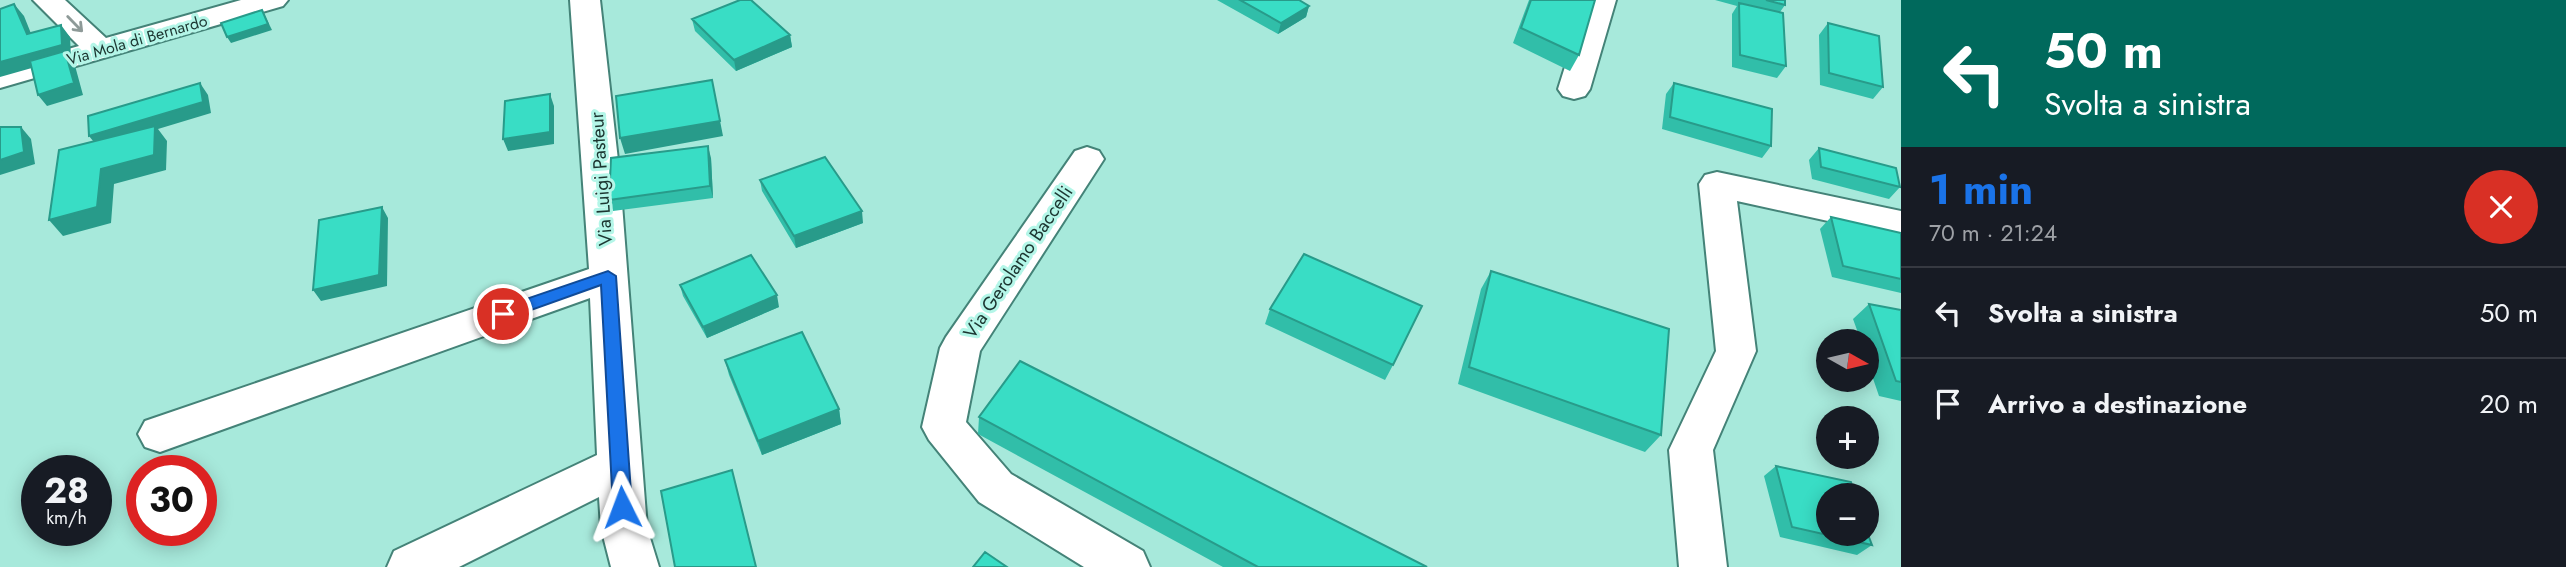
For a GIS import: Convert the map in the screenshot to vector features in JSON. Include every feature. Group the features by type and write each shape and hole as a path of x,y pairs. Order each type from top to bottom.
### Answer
{"street":[{"path":"48,0 101,50"},
{"name":"Via Mola di Bernardo","path":"0,78 273,0"},
{"name":"Via Luigi Pasteur","path":"585,0 602,178 624,528 635,567"},
{"path":"1574,89 1601,0"},
{"name":"Via Gerolamo Baccelli","path":"1087,159 960,348 944,427 995,488 1126,567"},
{"path":"1703,567 1691,450 1736,351 1717,184 1901,224"},
{"path":"160,434 608,276"},
{"path":"411,567 620,465"}],"building":[{"path":"740,0 751,0 790,35 734,60 692,19"},
{"path":"1240,0 1299,0 1309,6 1281,23"},
{"path":"1531,0 1595,0 1579,55 1521,28"},
{"path":"1766,0 1785,0 1785,5"},
{"path":"1739,3 1783,13 1786,66 1740,55"},
{"path":"14,4 27,34 61,25 62,45 0,62 0,9"},
{"path":"262,10 268,24 227,37 221,23"},
{"path":"1828,23 1879,36 1883,87 1829,73"},
{"path":"65,51 74,83 38,95 30,61"},
{"path":"712,80 720,121 620,138 616,96"},
{"path":"200,83 203,102 89,136 88,116"},
{"path":"1674,83 1772,109 1771,146 1670,117"},
{"path":"550,94 550,132 503,139 505,101"},
{"path":"155,126 154,155 101,169 97,207 49,220 59,150"},
{"path":"0,127 21,127 24,152 0,160"},
{"path":"708,146 710,186 609,200 611,158"},
{"path":"1819,148 1896,168 1900,187 1821,167"},
{"path":"825,157 862,211 794,236 760,180"},
{"path":"382,207 379,275 313,290 319,220"},
{"path":"1831,217 1901,233 1901,279 1843,266"},
{"path":"1304,254 1422,306 1393,365 1270,309"},
{"path":"751,255 777,295 703,327 680,285"},
{"path":"1491,271 1669,329 1661,435 1469,367"},
{"path":"1869,304 1901,310 1901,382 1896,381 1880,329"},
{"path":"802,332 839,409 758,441 725,360"},
{"path":"1020,361 1427,567 1258,567 979,417"},
{"path":"1776,466 1851,482 1816,483 1816,532 1792,527"},
{"path":"732,470 756,567 675,567 661,491"},
{"path":"985,552 1007,567 973,567"}],"route":[{"path":"503,314 608,276 622,507"}]}
